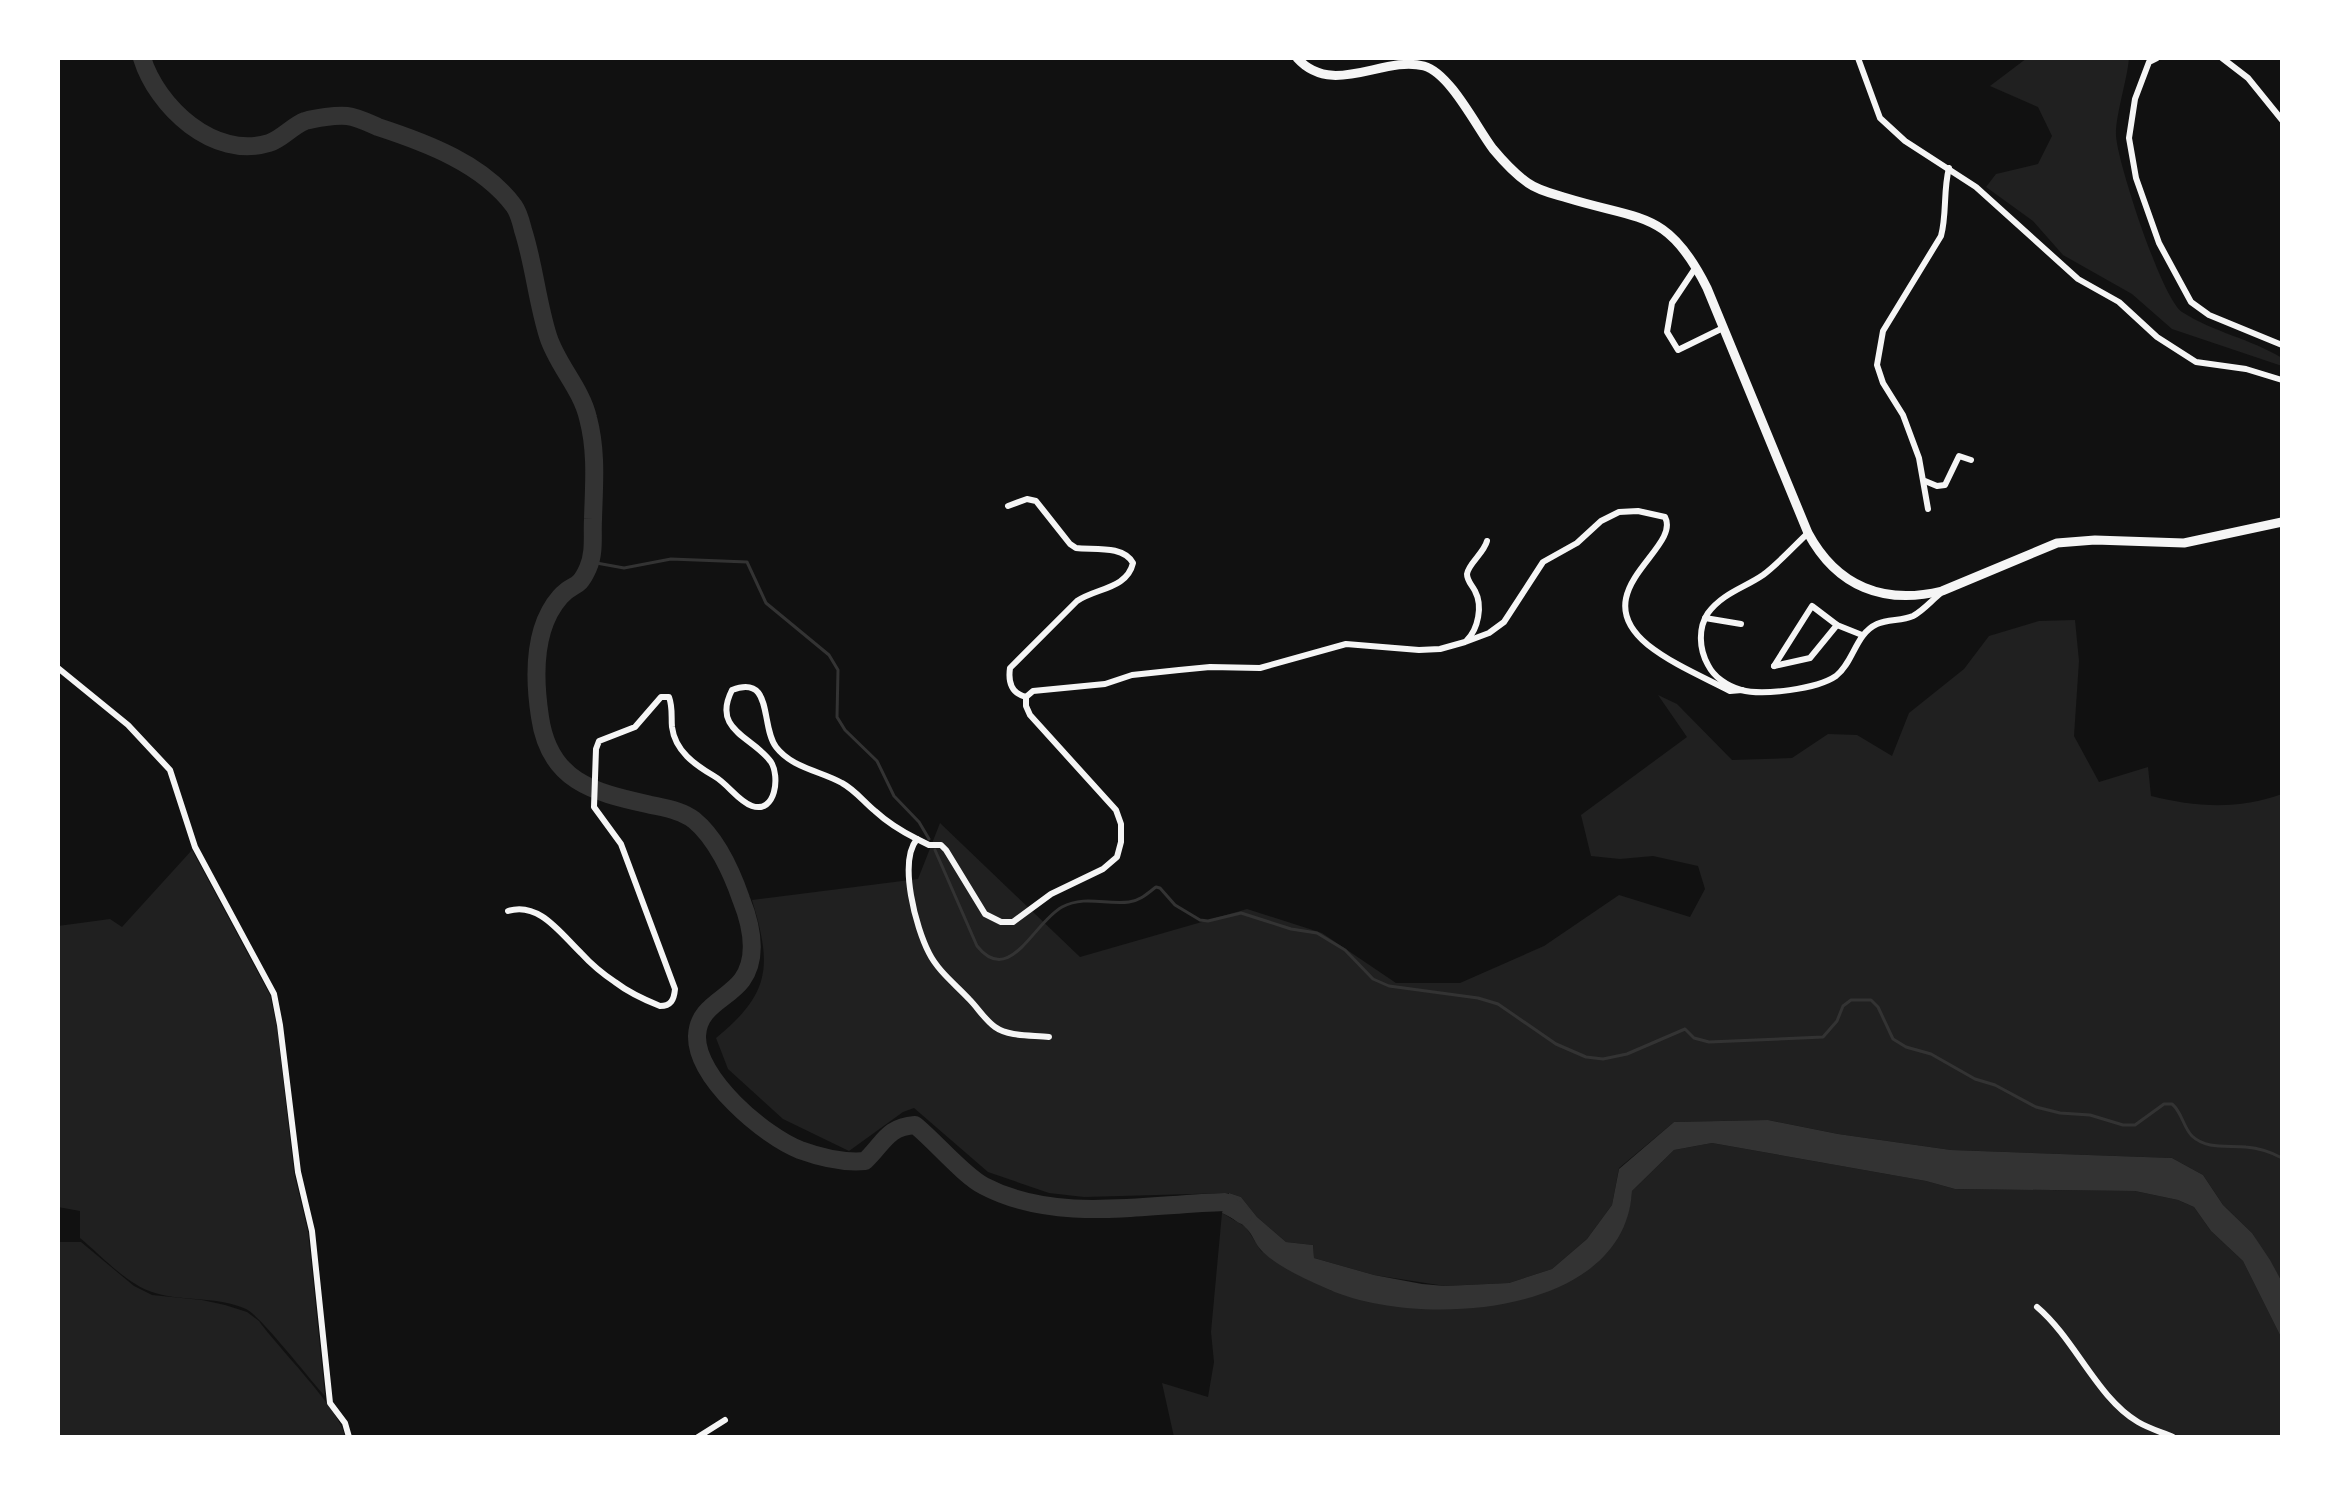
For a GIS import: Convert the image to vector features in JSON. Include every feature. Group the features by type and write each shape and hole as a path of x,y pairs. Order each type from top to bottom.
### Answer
{"main road":[{"path":"1297,58 1310,69 1327,75 1346,75 1412,64 1431,68 1447,84 1494,150 1530,185 1573,200 1645,218 1671,234 1696,267 1808,533 1825,561 1860,586 1891,597 1915,596 1942,591 2057,543 2095,540 2184,543 2282,522"}],"street":[{"path":"1858,58 1880,118 1905,141 1976,187 2078,279 2119,302 2157,337 2196,362 2246,369 2282,380"},
{"path":"2157,58 2149,62 2135,99 2129,138 2136,178 2159,243 2191,302 2209,315 2282,345"},
{"path":"2222,58 2248,78 2282,120"},
{"path":"1928,509 1925,481 1903,415 1883,383 1877,365 1880,343 1893,312 1941,236 1944,224 1943,190 1949,168"},
{"path":"1696,267 1672,303 1667,332 1678,350 1723,328"},
{"path":"1925,481 1937,486 1945,485 1959,456 1971,460"},
{"path":"1008,506 1027,499 1036,501 1076,548 1121,553 1129,556 1133,563 1131,573 1125,580 1089,593 1077,601 1010,668 1011,687 1017,694 1026,697"},
{"path":"1026,697 1033,691 1105,684 1132,675 1210,667 1260,668 1346,644 1419,650 1440,649 1465,642 1489,633 1504,622 1543,562 1577,543 1601,521 1619,512 1655,513 1665,517 1669,524 1668,532 1652,551 1627,594 1624,610 1629,624 1646,643 1662,654 1730,691 1798,689 1829,680 1839,673 1862,635 1877,624 1913,616 1942,591"},
{"path":"1742,690 1718,678 1706,662 1700,642 1705,618 1721,599 1762,576 1808,533"},
{"path":"1465,642 1476,631 1478,614 1478,595 1467,575 1468,568 1484,552 1487,541"},
{"path":"1837,625 1810,658 1774,666 1812,606 1837,625 1862,635"},
{"path":"1705,618 1741,624"},
{"path":"58,668 128,725 170,770 195,847 274,994 298,1172 312,1231 330,1403 345,1423 349,1437"},
{"path":"508,911 519,908 531,910 552,925 617,985 660,1006 671,1003 675,989 665,968 647,910 621,844 594,807 595,762 599,741 635,727 647,716 655,701 669,697 673,734 678,746 693,762 732,789 741,800 760,808 768,804 774,795 775,773 765,756 738,735 727,714 727,701 732,690 750,687 763,698 770,737 785,756 839,781 889,823 929,845 936,844 946,850 985,914 1001,922 1013,922 1051,894 1103,869 1117,857 1121,824 1116,810 1030,715 1026,697"},
{"path":"917,839 910,856 911,896 929,954 993,1026 1006,1033 1049,1037"},
{"path":"2037,1307 2080,1355 2106,1394 2136,1421 2173,1437"},
{"path":"698,1437 725,1420"}],"shaded area":[{"path":"2027,58 2129,58 2116,136 2132,201 2164,283 2182,312 2270,351 2282,358 2282,366 2172,329 2132,294 2063,255 2033,221 1986,187 1996,174 2038,164 2052,136 2038,107 1990,86"},
{"path":"2075,620 2079,661 2074,736 2099,782 2148,767 2151,796 2167,800 2233,805 2282,794 2282,1282 2252,1233 2223,1205 2203,1175 2172,1158 1951,1150 1838,1134 1768,1120 1674,1122 1619,1168 1612,1205 1587,1239 1552,1269 1509,1283 1445,1286 1374,1275 1314,1258 1313,1245 1286,1242 1257,1217 1241,1197 1229,1193 1084,1197 1049,1193 988,1172 914,1108 903,1112 849,1151 783,1119 728,1069 716,1038 748,1007 762,977 763,943 752,900 918,879 940,823 1080,957 1247,909 1322,933 1396,983 1460,983 1544,946 1619,895 1690,917 1705,889 1698,866 1653,856 1620,859 1591,856 1581,815 1687,737 1658,695 1677,704 1732,760 1792,758 1828,734 1857,735 1892,756 1909,713 1964,669 1989,636 2039,621"},
{"path":"192,850 270,995 277,1028 294,1173 308,1232 325,1396 274,1335 246,1309 224,1302 166,1296 145,1289 125,1277 80,1238 80,1211 58,1207 58,926 110,919 122,927"},
{"path":"1768,1120 1838,1134 1951,1150 2172,1158 2203,1175 2223,1205 2252,1233 2270,1260 2282,1282 2282,1339 2243,1261 2211,1231 2194,1207 2178,1200 2135,1191 1955,1189 1926,1181 1712,1143 1674,1150 1632,1191 1621,1233 1594,1265 1556,1288 1511,1302 1462,1309 1413,1308 1368,1302 1330,1290 1275,1262 1259,1248 1245,1226 1222,1213 1229,1193 1241,1197 1257,1217 1286,1242 1313,1245 1314,1258 1374,1275 1445,1286 1509,1283 1552,1269 1587,1239 1612,1205 1619,1169 1674,1122"},
{"path":"1712,1143 1926,1181 1955,1189 2135,1191 2178,1200 2194,1207 2211,1231 2243,1261 2282,1339 2282,1437 1174,1437 1162,1383 1208,1397 1214,1362 1211,1332 1222,1213 1246,1227 1261,1251 1295,1273 1332,1291 1567,1282 1592,1265 1612,1244 1626,1220 1632,1191 1674,1150"},
{"path":"58,1242 81,1242 134,1286 152,1295 202,1300 247,1312 259,1321 321,1396 345,1437 58,1437"}],"waterway":[{"path":"142,58 160,94 174,111 190,125 228,144 248,146 269,143 305,121 332,116 351,117 453,157 487,178 516,209 548,336 585,407 594,456 590,562 581,580 565,592 551,609 540,638 537,686 545,739 553,756 577,780 609,794 689,817 702,827 722,856 748,919 752,950 742,980 702,1017 697,1036 708,1070 735,1104 785,1143 824,1158 865,1161 892,1133 915,1125 976,1181 1012,1198 1041,1205 1102,1209 1225,1202 1243,1215"},
{"path":"591,562 624,568 671,559 747,562 766,603 829,655 838,670 837,717 845,730 877,761 894,796 919,822 929,839"},
{"path":"935,850 977,946 989,957 1000,959 1011,956 1051,915 1071,903 1133,901 1156,887 1175,905 1200,920 1241,913 1291,929 1317,933 1345,950 1373,979 1389,986 1478,998 1498,1004 1556,1044 1586,1057 1603,1059 1627,1054 1685,1029 1694,1038 1709,1042 1823,1037 1837,1021 1843,1006 1851,1000 1871,1000 1878,1007 1893,1039 1906,1047 1931,1054 1975,1079 1995,1085 2036,1107 2135,1125 2164,1104 2172,1104 2192,1136 2204,1143 2255,1148 2282,1158"}]}
